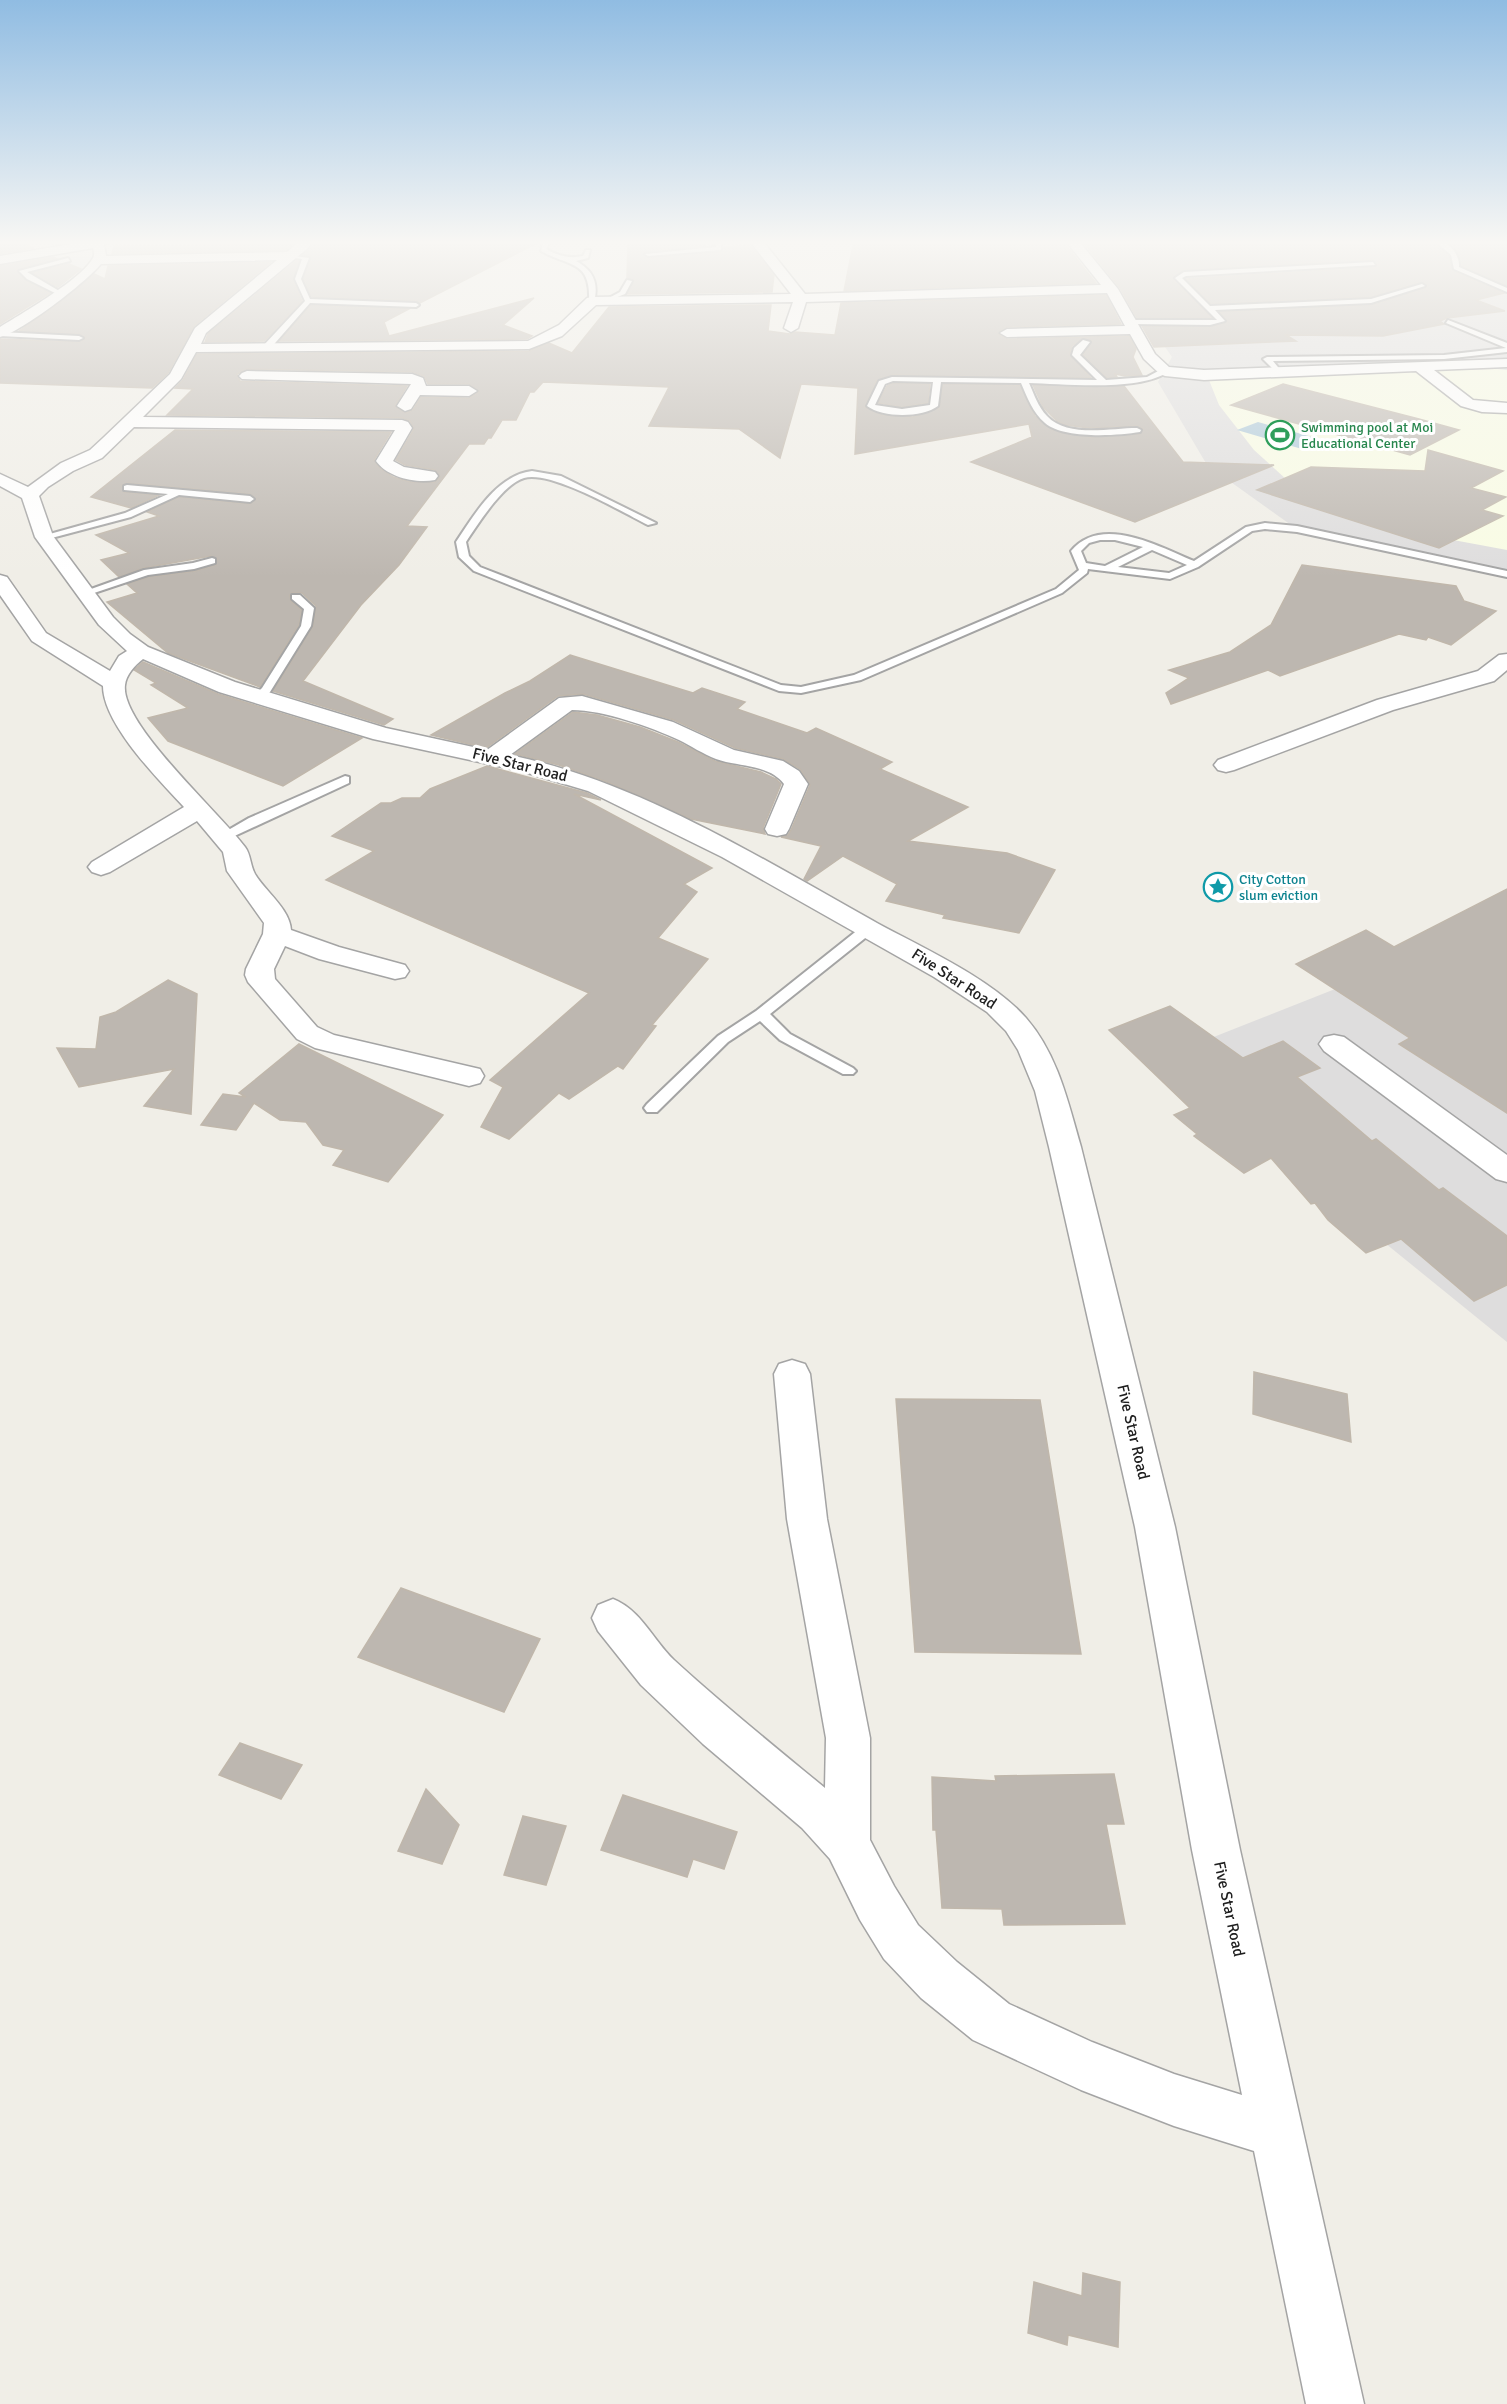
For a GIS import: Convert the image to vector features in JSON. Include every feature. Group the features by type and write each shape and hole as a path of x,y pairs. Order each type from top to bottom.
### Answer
{"street":[{"path":"0,496 24,491 42,483 68,466 96,454 176,376 189,352"},
{"path":"296,352 365,362 418,381 419,385 405,406"},
{"path":"247,376 291,376 365,362 460,352"},
{"path":"1147,352 1165,371 1204,375 1420,367 1507,357"},
{"path":"1420,367 1467,403 1482,407 1507,408"},
{"path":"270,404 291,376"},
{"path":"1444,384 1465,384"},
{"path":"416,390 469,391"},
{"path":"129,422 402,425 404,428 384,461 387,466 398,470 429,476"},
{"path":"0,479 24,491"},
{"name":"Five Star Road","path":"24,491 44,537 106,621 123,638 141,651 226,687 381,734 492,757 596,786 721,846 944,970 997,1006 1016,1025 1033,1048 1050,1091 1093,1255 1155,1527 1216,1850 1335,2404"},
{"path":"0,581 39,637 114,683"},
{"path":"141,651 127,661 114,683 114,693 120,712 149,754 236,852 240,871 277,923 277,934 259,975 262,982 307,1033 325,1042 469,1076"},
{"path":"1227,765 1384,705 1486,676 1507,660"},
{"path":"492,757 567,704 582,703 675,730 733,758 759,761 779,768 793,777 796,784 777,828"},
{"path":"101,867 199,809"},
{"path":"277,934 395,971"},
{"path":"1334,1044 1507,1171"},
{"path":"792,1374 807,1519 848,1738 847,1843"},
{"path":"613,1618 656,1671 719,1729 818,1812 847,1843 877,1903 901,1942 939,1980 991,2022 1081,2064 1132,2084 1174,2100 1277,2132"}],"lane":[{"path":"1077,352 1076,355 1104,382"},
{"path":"1278,372 1267,359 1507,357"},
{"path":"937,381 934,406 927,410 891,411 871,406 882,383 887,380 1104,382 1148,379 1165,371"},
{"path":"1025,383 1042,416 1056,427 1080,431 1137,430"},
{"path":"651,523 558,478 546,474 527,474 514,478 474,521 461,542 464,557 477,569 779,688 801,690 857,678 1048,597 1081,575 1084,566 1076,551 1081,543 1091,537 1105,535 1195,565"},
{"path":"127,488 250,499"},
{"path":"44,537 128,515 176,494"},
{"path":"1084,566 1170,576 1195,565 1249,529 1265,526 1297,529 1507,574"},
{"path":"1108,568 1149,548"},
{"path":"85,593 147,572 194,566 212,561"},
{"path":"259,697 266,690 306,626 309,608 296,597"},
{"path":"224,836 256,818 315,795 345,780"},
{"path":"652,1108 723,1040 761,1014 869,928"},
{"path":"761,1014 785,1037 848,1071"}],"shaded area":[{"path":"1169,352 1507,352 1507,578 1305,535 1207,465 1158,382 1172,357"},
{"path":"1507,370 1507,550 1394,529 1287,480 1254,450 1219,405 1207,375"},
{"path":"1507,921 1507,1342 1158,1059"}],"water":[{"name":"Swimming pool at Moi Educational Center","path":"1258,422 1323,440 1302,449 1237,430"}],"building":[{"path":"0,352 180,352 168,373 152,388 0,383"},
{"path":"1070,352 1091,378 892,375 877,380 865,407 882,415 913,417 939,408 943,384 1020,385 1035,416 1053,430 1090,437 1140,434 1143,429 1137,426 1089,428 1066,425 1057,421 1043,407 1033,385 1124,386 1183,462 1274,465 1135,522 971,462 1032,437 1029,424 855,454 858,388 801,384 780,458 739,429 649,426 669,387 543,382 534,392 530,392 516,420 502,420 491,438 488,438 484,444 469,444 407,526 427,527 399,565 361,605 303,681 393,719 384,725 273,691 313,626 316,606 302,593 290,595 291,601 302,610 299,625 260,687 168,653 107,602 137,593 127,584 148,577 195,571 216,565 217,559 211,556 144,568 119,577 101,560 129,553 96,535 159,516 147,512 179,497 250,504 256,499 250,494 127,483 122,485 124,492 159,495 131,508 91,497 175,430 391,432 374,460 380,468 393,477 411,482 435,482 440,477 435,470 405,465 396,460 414,429 410,421 403,418 167,415 193,389 175,388 183,380 197,354","holes":["247,369 412,372 424,376 428,384 469,384 479,392 469,398 421,397 413,410 406,413 395,406 407,386 240,381 237,374"]},
{"path":"1085,352 1135,352 1133,357 1142,375 1115,374 1117,377 1107,378 1083,355"},
{"path":"893,383 930,384 928,403 902,407 878,403 887,386"},
{"path":"1283,384 1459,430 1410,455 1231,405"},
{"path":"1428,450 1503,471 1471,488 1506,497 1482,510 1503,516 1439,548 1257,490 1311,467 1425,471"},
{"path":"1302,565 1456,586 1464,601 1496,611 1451,645 1428,637 1426,640 1399,634 1280,676 1268,670 1171,704 1166,693 1189,678 1169,670 1230,652 1271,625"},
{"path":"570,655 693,693 702,688 745,702 737,709 807,733 816,728 892,762 880,769 968,807 908,841 1007,853 1055,870 1019,933 943,918 945,915 886,901 897,884 843,856 807,881 804,879 821,846 781,837 788,835 791,830 810,785 800,769 783,759 735,748 674,720 583,694 558,696 486,748 431,735 530,681"},
{"path":"143,662 218,694 362,738 283,786 168,741 148,718 188,708 151,685 156,683 134,670"},
{"path":"573,712 597,715 640,727 678,742 715,761 761,772 776,779 781,784 763,828 765,834 691,819 607,782 559,765 515,754"},
{"path":"487,766 587,793 601,800 574,794 712,868 684,884 697,892 658,938 708,959 652,1025 656,1026 623,1069 618,1066 569,1099 559,1093 509,1139 481,1127 503,1087 490,1080 589,993 326,880 374,851 332,836 381,803 391,803 402,798 420,798 430,789"},
{"path":"1507,889 1507,1113 1399,1044 1410,1038 1296,964 1366,930 1394,947"},
{"path":"168,980 197,994 191,1114 144,1106 174,1069 79,1087 57,1048 96,1049 100,1017 116,1012"},
{"path":"1170,1006 1243,1058 1283,1041 1320,1068 1297,1077 1372,1141 1376,1139 1439,1190 1443,1188 1507,1236 1507,1285 1474,1301 1401,1239 1366,1253 1328,1220 1315,1203 1311,1204 1271,1158 1244,1173 1194,1136 1197,1134 1174,1115 1190,1108 1109,1030"},
{"path":"299,1044 443,1115 388,1182 333,1165 344,1150 323,1145 306,1122 280,1120 254,1103 236,1130 201,1125 223,1094 246,1097 239,1093"},
{"path":"1254,1372 1347,1394 1351,1442 1253,1414"},
{"path":"896,1399 1040,1400 1081,1654 915,1652"},
{"path":"401,1588 540,1639 504,1712 358,1657"},
{"path":"240,1743 302,1765 281,1799 219,1775"},
{"path":"1114,1774 1124,1824 1106,1824 1125,1924 1004,1925 1002,1909 942,1908 936,1830 933,1830 932,1777 996,1781 995,1776"},
{"path":"426,1789 459,1825 442,1864 398,1851"},
{"path":"623,1795 737,1832 724,1869 693,1859 687,1877 601,1850"},
{"path":"523,1816 566,1826 546,1885 504,1875"},
{"path":"1083,2273 1120,2282 1118,2347 1068,2335 1067,2345 1028,2333 1034,2282 1082,2296"}],"place":[{"name":"Swimming pool at Moi Educational Center","path":"1280,435"},
{"name":"City Cotton slum eviction","path":"1218,887"}]}
